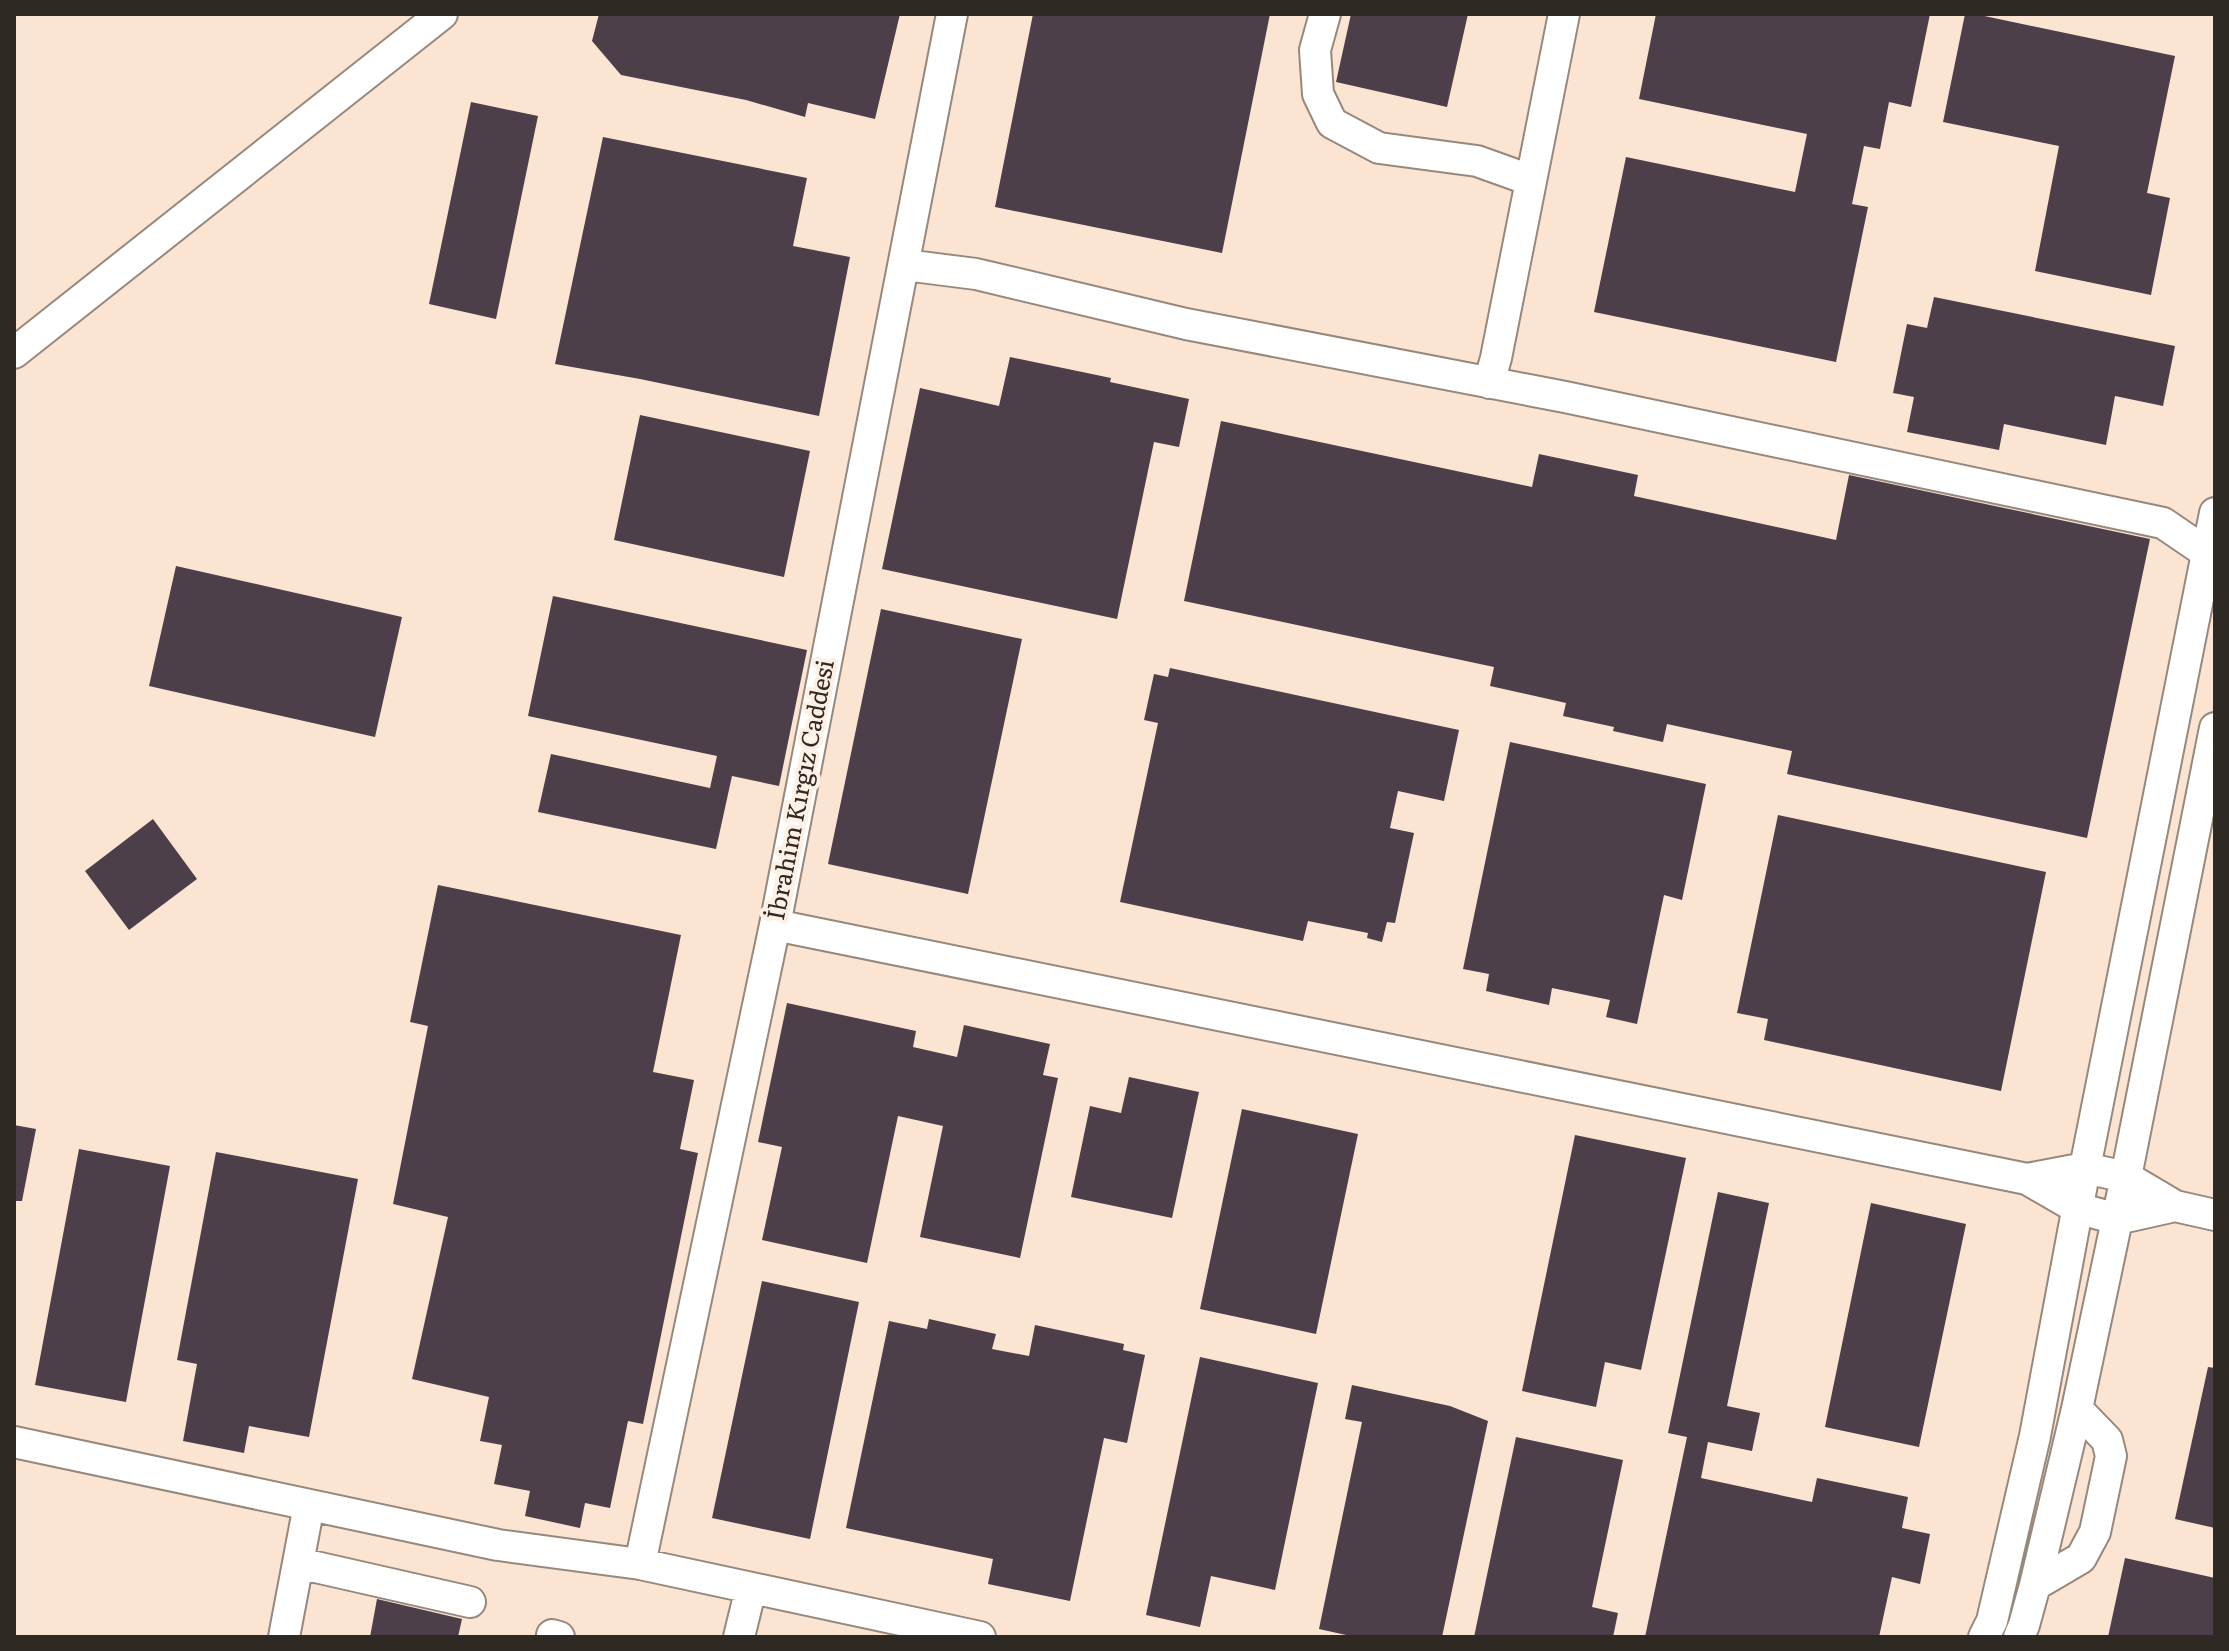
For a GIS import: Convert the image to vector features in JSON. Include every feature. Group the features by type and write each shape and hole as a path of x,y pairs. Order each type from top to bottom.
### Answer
{"street":[{"path":"14,353 442,14"},
{"name":"İbrahim Kırgız Caddesi","path":"640,1564 775,925 952,14"},
{"path":"1325,14 1315,50 1318,94 1332,123 1379,148 1477,161 1530,180"},
{"path":"1489,383 1564,14"},
{"path":"905,265 976,274 1186,324 1489,383 2163,523 2211,554"},
{"path":"1984,1637 1992,1621 2035,1436 2077,1208 2211,554 2215,513 2163,523"},
{"path":"2019,1637 2035,1585 2077,1409 2215,728"},
{"path":"775,925 2027,1179 2077,1208 2117,1219 2175,1206"},
{"path":"2027,1179 2085,1168 2126,1177 2175,1206 2215,1215"},
{"path":"2035,1585 2081,1558 2095,1532 2111,1456 2107,1440 2077,1409"},
{"path":"14,1442 498,1545 640,1564 980,1637"},
{"path":"284,1637 309,1505"},
{"path":"298,1563 470,1602"},
{"path":"739,1637 751,1588"}],"shaded area":[{"path":"14,14 2215,14 2215,1637 14,1637"}],"building":[{"path":"599,14 900,14 875,119 808,103 805,117 746,100 621,75 592,41"},
{"path":"1033,14 1270,14 1222,253 995,207"},
{"path":"1351,14 1468,14 1447,107 1336,82"},
{"path":"1656,14 1930,14 1911,107 1889,102 1880,149 1864,146 1852,204 1868,207 1836,362 1594,312 1626,157 1795,192 1807,134 1639,99"},
{"path":"1965,14 2175,56 2147,193 2170,198 2151,295 2035,271 2059,146 1943,122"},
{"path":"471,102 538,116 496,319 429,304"},
{"path":"603,137 807,178 793,246 850,257 819,416 555,364"},
{"path":"1934,297 2175,346 2163,406 2115,396 2106,445 2004,424 1999,450 1907,432 1914,397 1893,393 1907,324 1927,328"},
{"path":"1010,357 1111,378 1110,382 1189,399 1179,447 1154,442 1117,619 882,569 920,388 999,406"},
{"path":"640,415 810,451 784,577 614,540"},
{"path":"1221,421 1532,487 1539,454 1638,475 1634,496 1836,540 1849,475 2150,539 2087,838 1787,774 1792,751 1667,724 1663,742 1613,731 1614,727 1563,716 1566,703 1490,686 1494,667 1184,601"},
{"path":"176,566 402,617 375,737 149,686"},
{"path":"553,596 807,650 779,786 732,776 716,849 538,812 551,754 710,788 717,756 528,716"},
{"path":"881,609 1022,639 968,894 828,864"},
{"path":"1170,668 1459,730 1444,801 1398,791 1390,828 1414,833 1395,923 1387,922 1382,942 1367,938 1368,933 1308,921 1303,941 1120,902 1158,723 1144,720 1154,674 1168,677"},
{"path":"1510,742 1706,784 1682,900 1664,895 1637,1024 1606,1017 1610,1000 1552,988 1549,1005 1486,991 1489,974 1463,969"},
{"path":"1778,815 2046,872 2001,1091 1764,1040 1768,1019 1737,1013"},
{"path":"153,819 197,879 129,930 85,871"},
{"path":"438,885 681,935 653,1072 694,1080 680,1149 698,1153 643,1424 628,1421 610,1508 585,1503 580,1528 525,1516 530,1491 494,1484 502,1445 480,1441 489,1397 412,1379 448,1217 393,1204 428,1026 410,1022"},
{"path":"787,1003 916,1031 913,1047 957,1057 964,1025 1050,1044 1043,1075 1058,1078 1020,1258 920,1237 943,1126 898,1116 867,1263 762,1240 782,1147 758,1142"},
{"path":"1129,1077 1199,1092 1172,1218 1071,1197 1090,1106 1121,1113"},
{"path":"1242,1109 1358,1134 1316,1334 1200,1309"},
{"path":"14,1125 36,1129 22,1201 14,1201"},
{"path":"1575,1135 1686,1158 1641,1370 1605,1362 1596,1407 1522,1391"},
{"path":"79,1149 170,1166 126,1402 35,1385"},
{"path":"216,1152 358,1179 309,1437 249,1426 244,1453 183,1441 197,1364 177,1360"},
{"path":"1718,1192 1769,1203 1727,1406 1760,1413 1752,1451 1708,1442 1701,1478 1812,1502 1817,1478 1908,1497 1902,1528 1930,1534 1920,1584 1892,1577 1879,1637 1645,1637 1687,1437 1668,1433"},
{"path":"1871,1203 1966,1224 1919,1447 1825,1427"},
{"path":"762,1281 859,1302 810,1539 712,1518"},
{"path":"929,1319 996,1334 992,1349 1029,1356 1035,1325 1124,1344 1123,1350 1145,1355 1127,1443 1104,1438 1070,1601 988,1584 993,1559 846,1528 889,1321 927,1329"},
{"path":"1200,1357 1318,1383 1275,1590 1211,1576 1200,1627 1146,1615"},
{"path":"2208,1367 2215,1368 2215,1528 2175,1519"},
{"path":"1352,1385 1450,1406 1488,1421 1442,1637 1355,1637 1319,1629 1362,1422 1345,1419"},
{"path":"1516,1437 1623,1460 1592,1607 1618,1613 1613,1637 1474,1637"},
{"path":"2125,1558 2215,1578 2215,1637 2108,1637"},
{"path":"377,1599 462,1619 458,1637 370,1637"}]}
